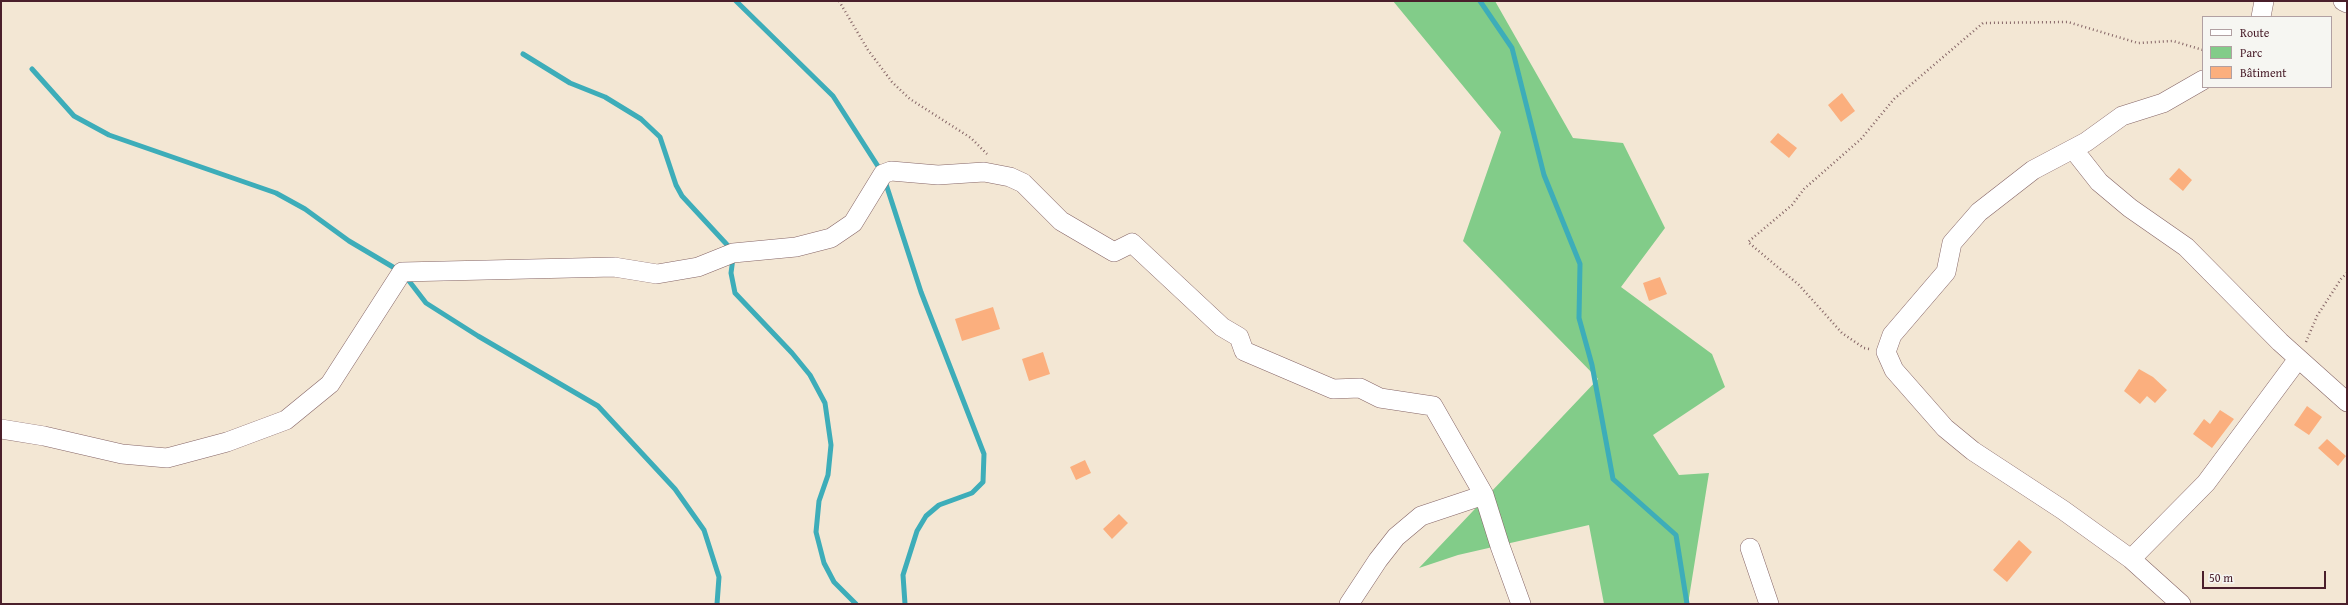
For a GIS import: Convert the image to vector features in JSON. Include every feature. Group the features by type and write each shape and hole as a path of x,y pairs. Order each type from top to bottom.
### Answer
{"street":[{"path":"2261,16 2264,1"},
{"path":"2343,1 2347,3"},
{"path":"2181,604 2131,559 2063,510 1973,451 1945,428 1894,370 1886,352 1892,335 1946,272 1952,243 1979,212 2033,170 2073,148 2122,116 2163,103 2202,81"},
{"path":"2073,148 2099,182 2130,208 2186,247 2298,359 2347,402"},
{"path":"1,429 44,436 122,454 167,458 227,442 286,420 330,384 402,272 614,267 657,274 698,267 733,253 796,247 831,238 853,223 883,174 891,171 938,175 984,172 1010,177 1023,183 1061,220 1114,252 1132,243 1222,327 1239,337 1244,351 1333,389 1360,388 1380,398 1433,406 1484,495 1500,546 1521,604"},
{"path":"2131,559 2206,483 2298,359"},
{"path":"1349,604 1396,537 1421,516 1484,495"},
{"path":"1750,548 1769,604"}],"path":[{"path":"839,1 868,50 892,82 910,99 971,138 988,155"},
{"path":"1886,352 1864,348 1842,333 1799,285 1748,242 1792,205 1804,189 1861,139 1894,99 1983,23 2068,22 2138,43 2172,41 2202,50"},
{"path":"2298,359 2317,316 2347,272"}],"green space":[{"path":"1393,1 1495,1 1573,138 1623,143 1665,228 1621,287 1712,354 1725,387 1653,435 1679,475 1709,473 1688,604 1604,604 1589,525 1458,555 1419,568 1598,379 1463,241 1501,132"}],"building":[{"path":"1842,93 1855,111 1841,122 1828,105"},
{"path":"1778,133 1797,148 1789,158 1770,142"},
{"path":"2179,168 2192,180 2183,191 2169,179"},
{"path":"1660,277 1667,294 1649,301 1643,283"},
{"path":"993,307 1000,329 962,341 955,319"},
{"path":"1043,352 1050,374 1029,381 1022,359"},
{"path":"2139,369 2153,377 2167,390 2155,403 2147,396 2140,404 2124,391"},
{"path":"2307,406 2322,417 2309,435 2294,425"},
{"path":"2220,410 2234,419 2212,448 2193,434 2204,419 2210,424"},
{"path":"2327,439 2346,456 2338,466 2318,448"},
{"path":"1085,460 1091,473 1076,480 1070,467"},
{"path":"1119,514 1128,523 1112,539 1103,529"},
{"path":"2019,540 2032,552 2007,582 1993,570"}],"waterway":[{"path":"736,1 833,96 881,171"},
{"path":"1480,1 1512,48 1544,175 1580,264 1579,318 1592,365 1613,479 1676,535 1687,604"},
{"path":"523,54 570,83 605,97 641,119 660,137 676,185 682,196 731,249"},
{"path":"32,69 74,116 109,135 276,193 305,209 349,241 398,270"},
{"path":"885,181 921,292 984,454 983,482 972,493 939,505 926,516 917,531 903,575 905,604"},
{"path":"733,258 731,273 735,293 792,353 810,375 825,403 831,445 828,475 819,501 816,532 824,563 834,582 856,604"},
{"path":"406,277 426,303 478,336 598,406 675,489 704,530 719,577 717,604"}]}
